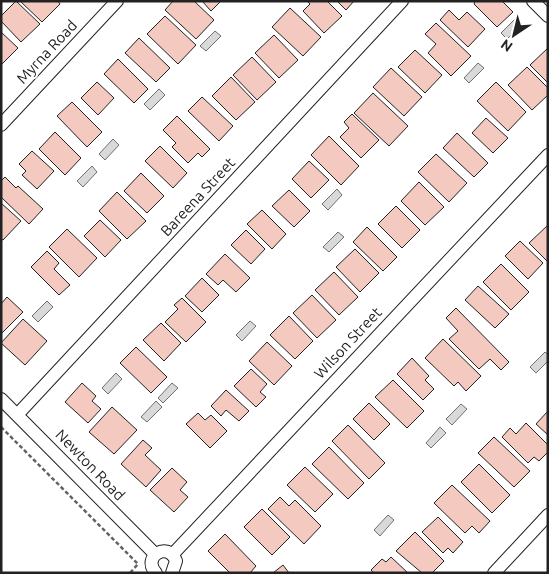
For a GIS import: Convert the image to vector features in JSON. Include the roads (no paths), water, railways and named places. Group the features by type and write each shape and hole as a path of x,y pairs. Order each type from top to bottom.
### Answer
{"street":[{"name":"Myrna Road","path":"1,125 117,1"},
{"name":"Bareena Street","path":"17,414 402,1"},
{"path":"533,1 548,16"},
{"name":"Wilson Street","path":"172,554 548,155"},
{"name":"Newton Road","path":"1,399 155,554"},
{"path":"494,573 548,515"},
{"path":"155,573 151,561 155,554 165,550 172,554 176,561 173,573"}]}
